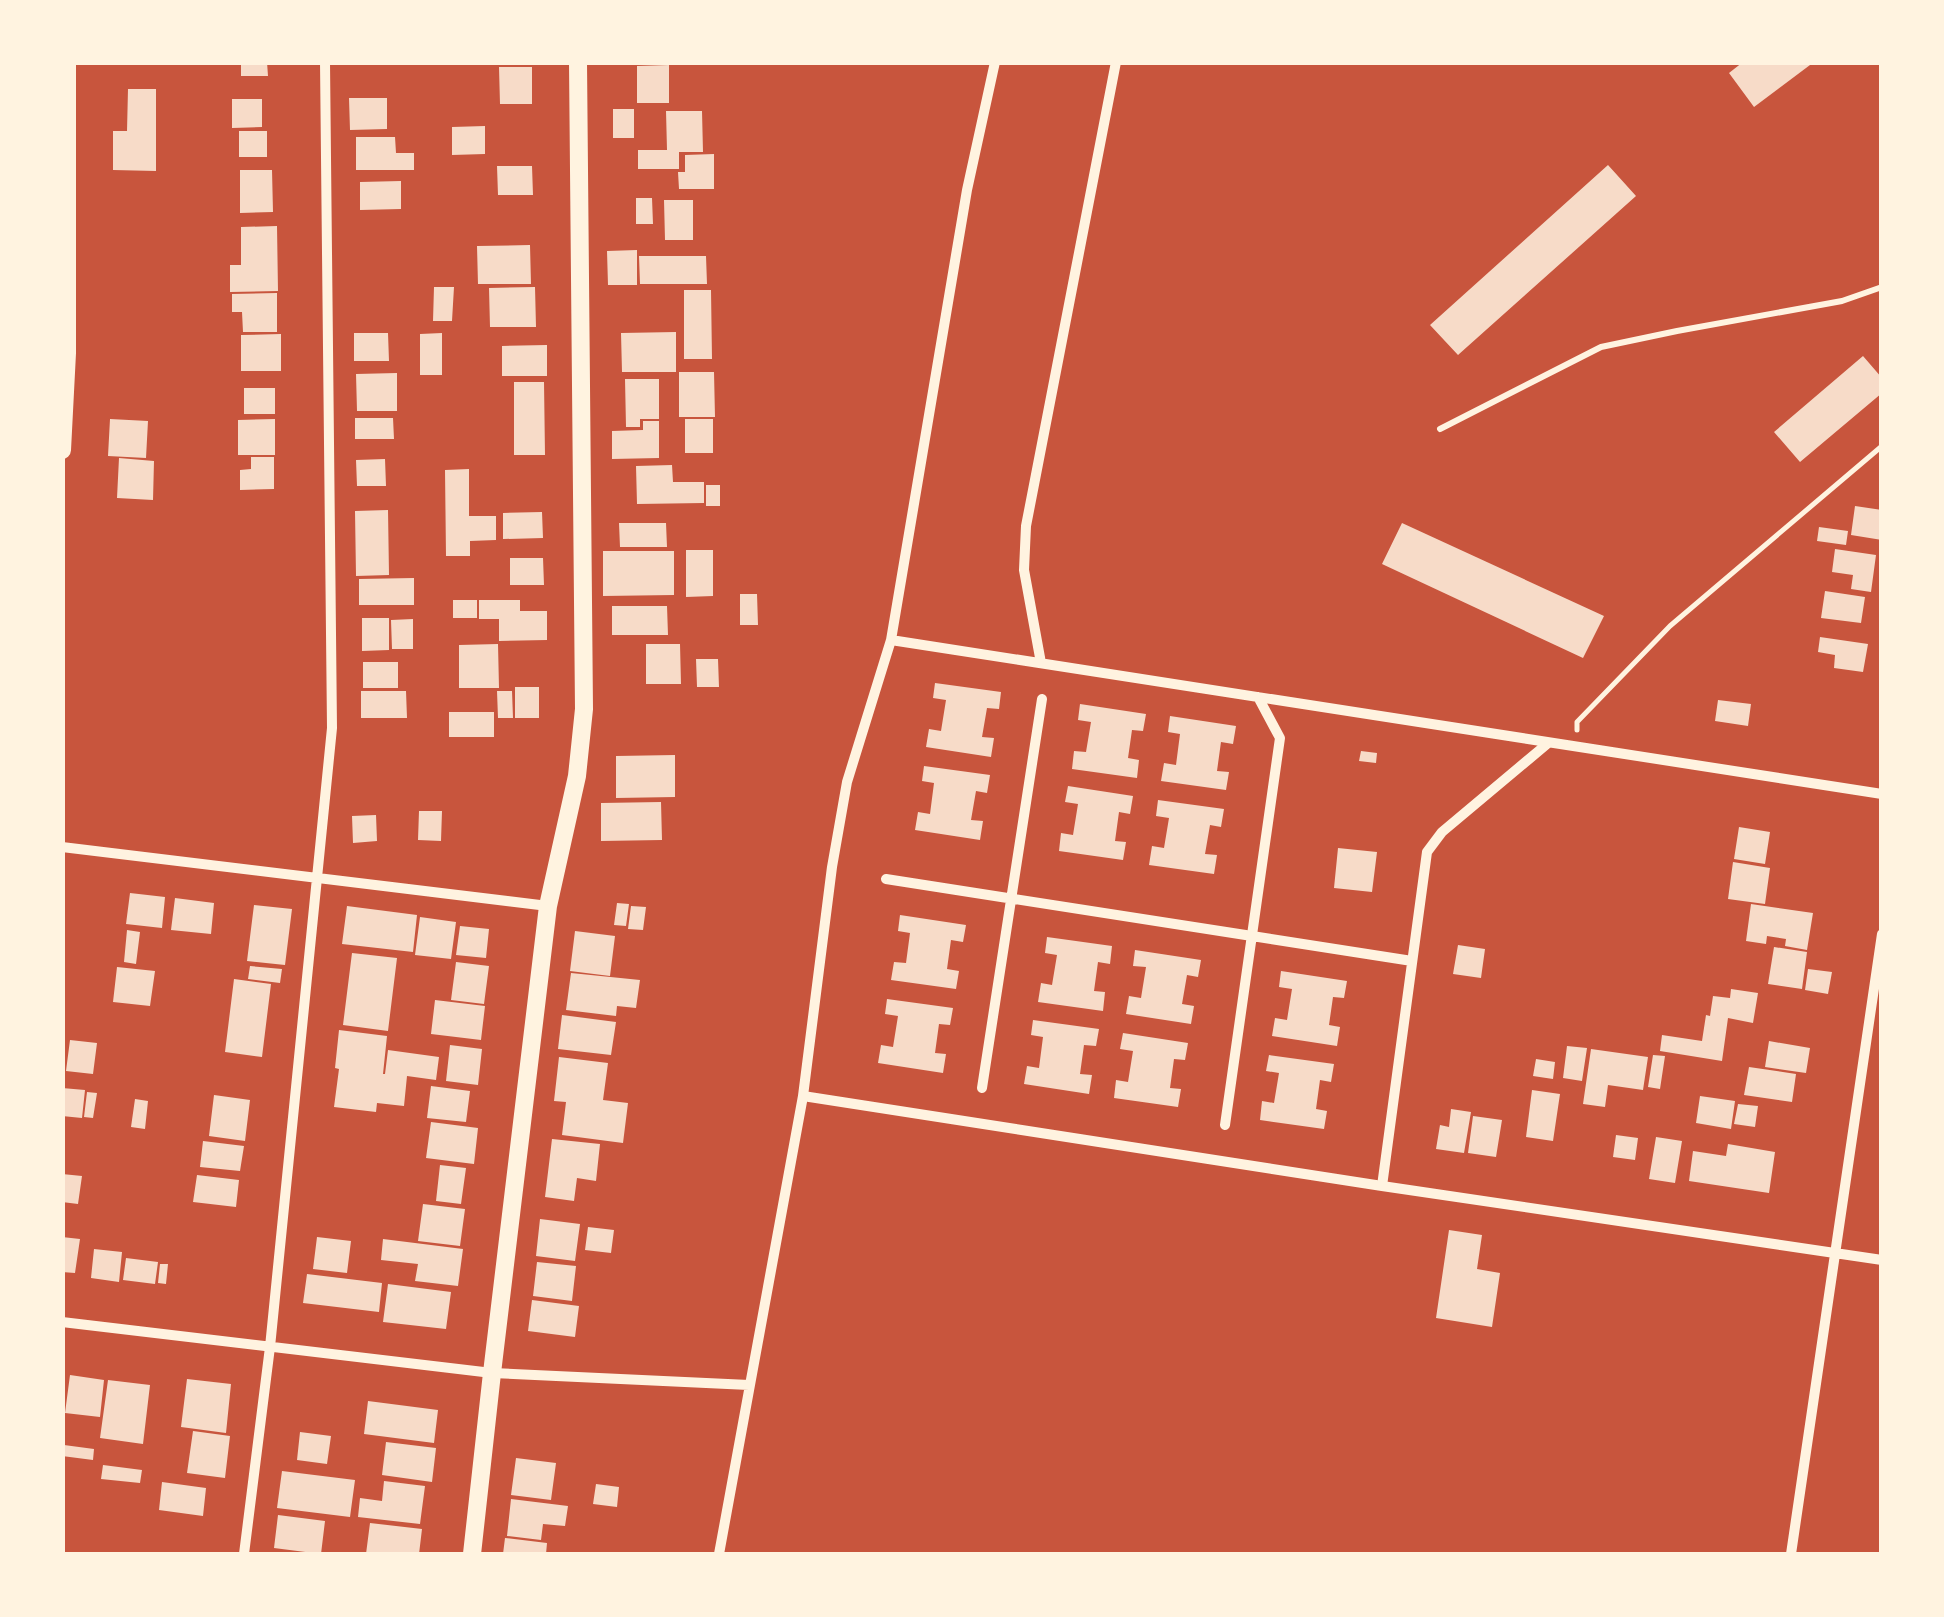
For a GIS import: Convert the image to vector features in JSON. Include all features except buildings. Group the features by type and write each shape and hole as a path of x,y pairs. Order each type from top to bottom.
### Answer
{"street":[{"path":"62,450 68,353 68,62"},
{"path":"244,1554 270,1347 332,728 325,62"},
{"path":"472,1554 548,906 577,776 584,709 578,62"},
{"path":"719,1554 802,1096 847,782 891,640 967,190 995,62"},
{"path":"1041,663 1024,570 1026,526 1116,62"},
{"path":"891,640 1882,794"},
{"path":"1225,1124 1280,738 1258,698"},
{"path":"982,1088 1042,699"},
{"path":"1382,1186 1428,852 1442,832 1547,744"},
{"path":"62,847 548,906"},
{"path":"886,879 1412,961"},
{"path":"1791,1554 1882,934"},
{"path":"802,1096 1882,1260"},
{"path":"62,1322 492,1372 749,1385"}],"lane":[{"path":"1440,429 1601,347 1842,301 1882,287"}],"path":[{"path":"1577,748 1577,722 1670,626 1882,446"}]}
